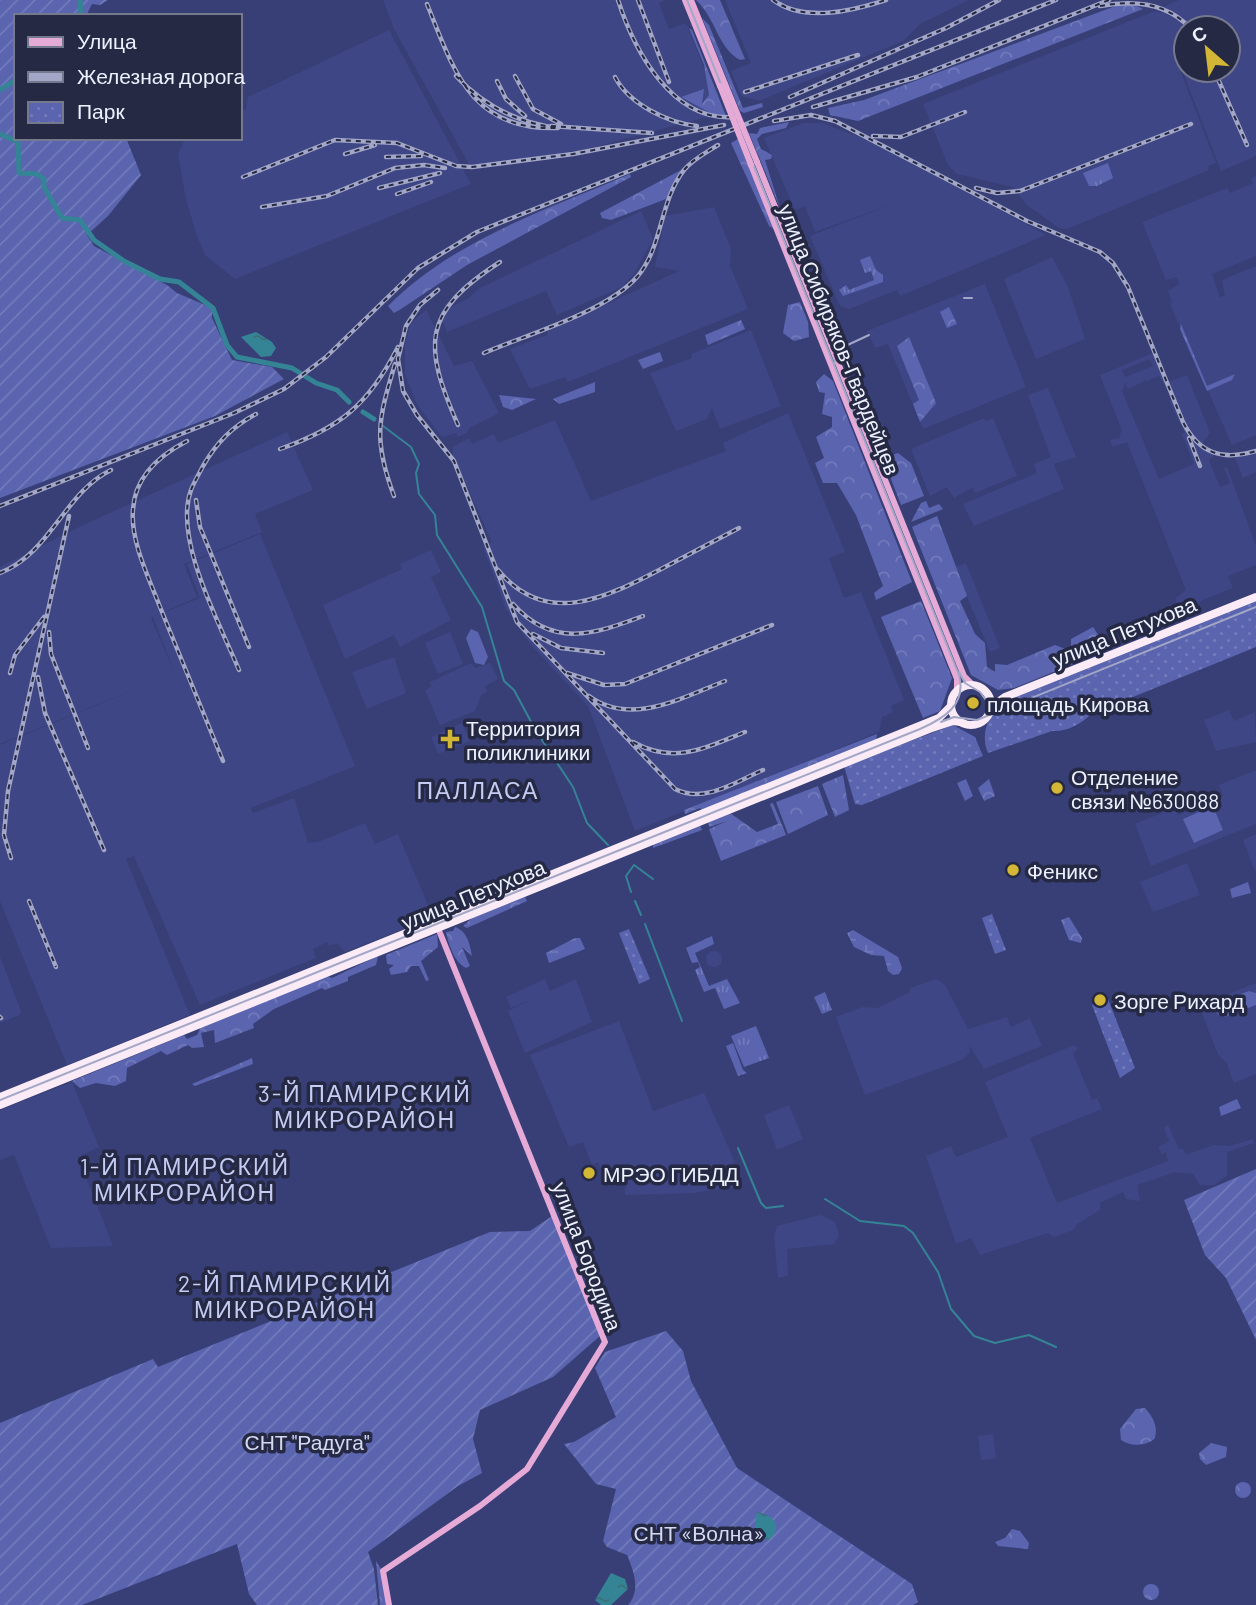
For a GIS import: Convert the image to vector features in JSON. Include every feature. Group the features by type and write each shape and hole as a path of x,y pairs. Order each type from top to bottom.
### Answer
{"highway":[{"name":"улица Петухова","path":"1005,696 1256,597"},
{"path":"988,694 991,707 989,715 977,724 961,722 951,706 957,692 973,685 988,694 1005,696"},
{"path":"991,707 1005,696"},
{"name":"улица Петухова","path":"0,1097 939,718 951,706"},
{"name":"улица Петухова","path":"0,1105 929,729 953,721 961,722"}],"main road":[{"name":"улица Сибиряков-Гвардейцев","path":"685,0 722,85 942,631 964,676 973,685"},
{"name":"улица Сибиряков-Гвардейцев","path":"691,0 722,85"},
{"name":"улица Сибиряков-Гвардейцев","path":"942,631 957,679 957,692"},
{"name":"улица Бородина","path":"389,1605 383,1571 485,1502 527,1469 605,1342 438,928"}],"shaded area":[{"path":"383,0 665,0 659,3 669,29 686,23 722,113 587,149 497,163 469,164 394,29"},
{"path":"725,0 969,0 920,24 903,41 759,101 741,96 731,71 751,63"},
{"path":"1179,0 1256,0 1256,156 1221,171 1187,84 1242,84 1242,14 1172,16 1156,10"},
{"path":"1155,11 1172,16 1172,84 1185,84 1216,163 1208,166 1209,170 1067,229 1059,228 1027,205 1013,187 957,174 948,165 923,104"},
{"path":"389,30 471,184 235,279 206,256 198,239 186,200 178,154 184,140 242,140 242,111 246,109 248,97"},
{"path":"803,123 822,123 878,144 1046,235 900,296 897,290 849,309 840,306 810,236 893,204 815,232 805,206 795,210 764,138"},
{"path":"1256,176 1256,256 1212,274 1220,298 1225,295 1222,280 1256,266 1256,435 1232,445 1170,304 1172,302 1168,291 1179,284 1177,277 1166,280 1142,222 1227,188 1230,193 1253,183 1251,178"},
{"path":"714,207 731,249 730,266 748,309 568,382 565,377 530,389 510,349 547,335 548,331 679,271 655,267 665,216"},
{"path":"641,211 653,239 634,274 622,287 557,315 546,291 447,332 442,320 447,309 469,298 478,289"},
{"path":"1052,257 1068,287 1085,339 1036,359 1004,279"},
{"path":"985,284 1026,387 923,429 888,344 875,348 867,331"},
{"path":"426,310 454,366 472,361 499,413 469,428 467,433 458,437 456,433 443,437 440,435 417,404 405,375 405,343 411,323"},
{"path":"751,330 781,406 720,429 712,408 707,419 676,431 650,373 692,358 691,354"},
{"path":"1153,353 1165,383 1187,375 1210,433 1201,445 1216,454 1209,460 1220,487 1230,483 1224,468 1227,467 1256,546 1256,565 1228,576 1233,588 1176,611 1176,598 1186,590 1127,442 1113,447 1110,440 1119,438 1122,430 1100,375","holes":["1150,359 1153,366 1125,377 1122,370","1159,376 1173,399 1169,401 1185,432 1182,434 1194,464 1159,479 1122,391 1125,383 1128,389 1144,379 1146,381"]},
{"path":"1048,388 1076,457 1054,464 1064,489 974,526 963,504 1037,473 1034,464 1051,457 1028,395"},
{"path":"788,413 845,552 829,558 844,598 861,592 904,700 891,706 893,712 882,717 879,732 635,831 588,706 530,644 506,609 483,546 492,542 453,456 453,447 469,438 472,444 494,434 498,443 555,420 591,501 726,451 723,443"},
{"path":"984,418 986,421 993,418 1017,476 975,493 973,487 954,498 947,487 930,496 911,449"},
{"path":"287,432 313,490 255,514 262,532 184,564 197,597 155,616 200,598 187,564 260,534 355,766 251,808 253,813 294,798 308,843 318,842 365,823 375,844 398,834 433,917 345,952 337,943 329,946 327,942 313,949 316,958 200,1005 134,856 126,859 190,1015 67,1065 0,901 0,745 173,674 0,744 0,567 77,528","holes":["153,617 175,674 151,618"]},
{"path":"1256,448 1256,472 1243,478 1234,455"},
{"path":"431,550 441,572 431,577 451,620 400,647 394,635 345,659 323,605 402,569 400,564"},
{"path":"966,563 1000,648 990,652 955,567"},
{"path":"450,632 463,664 438,674 425,643"},
{"path":"394,657 406,693 367,709 352,672"},
{"path":"471,663 475,668 490,663 498,679 485,686 487,692 482,694 475,711 440,725 425,690 431,687 430,682"},
{"path":"1229,710 1234,721 1255,712 1256,742 1216,751 1204,720"},
{"name":"Территория поликлиники","path":"462,723 470,741 438,754 431,737"},
{"path":"1256,770 1256,824 1151,866 1135,824 1174,808 1178,815 1223,796 1219,785"},
{"path":"1256,834 1256,871 1255,871 1243,840"},
{"path":"1187,863 1200,895 1153,912 1140,882"},
{"path":"711,951 717,951 722,959 720,965 711,967 706,962 706,956"},
{"path":"0,957 21,1011 19,1015 0,1023"},
{"path":"545,979 550,991 576,979 592,1022 525,1053 508,1011 530,1000 511,1008 506,997"},
{"path":"936,979 945,985 968,1029 1007,1017 1011,1027 1030,1018 1042,1046 984,1069 969,1045 970,1052 962,1060 865,1095 836,1017 863,1007 878,1008 910,992 910,988"},
{"path":"1256,983 1256,1074 1234,1083 1227,1064 1218,1054 1199,1006"},
{"path":"619,1021 653,1111 704,1093 735,1162 732,1164 741,1186 694,1193 625,1195 625,1185 607,1186 598,1162 592,1165 583,1142 569,1147 530,1055"},
{"path":"1074,1045 1078,1048 1073,1054 1092,1100 1097,1098 1102,1109 1030,1138 1057,1203 1168,1161 1166,1152 1162,1154 1158,1147 1169,1141 1164,1128 1168,1125 1179,1149 1183,1149 1186,1155 1213,1145 1230,1146 1253,1139 1254,1143 1227,1152 1227,1176 1214,1185 1200,1185 1193,1174 1175,1172 1137,1185 1140,1201 1126,1199 1123,1192 1100,1203 1100,1210 1077,1224 1073,1230 1054,1237 1048,1233 980,1255 971,1238 956,1244 926,1156 951,1146 956,1157 1008,1137 985,1082"},
{"path":"72,1082 99,1147 78,1157 113,1246 51,1248 14,1155 0,1160 0,1110"},
{"path":"789,1105 803,1139 777,1150 764,1115"},
{"path":"821,1215 835,1222 839,1235 834,1244 787,1249 788,1276 778,1278 774,1237 777,1226"},
{"path":"993,1434 996,1458 981,1460 978,1436"}],"green space":[{"path":"0,0 108,0 100,5 92,4 87,14 14,14 14,140 127,140 141,175 108,216 87,235 94,246 177,293 212,308 212,318 232,360 272,367 284,379 215,416 0,498"},
{"path":"696,0 720,0 745,59 740,60 726,48"},
{"path":"1118,5 1135,5 1143,9 858,121 830,115 828,108 864,100"},
{"path":"702,18 709,25 743,108 762,103 763,107 744,113 740,111"},
{"path":"689,28 726,116 712,114 681,97 704,89 702,104 709,95 704,65"},
{"path":"789,122 786,128 762,134 757,139 761,149 772,155 771,159 765,160 780,208 749,133 757,134 760,128"},
{"path":"738,139 774,229 769,226 731,143"},
{"path":"1108,163 1113,178 1097,186 1089,186 1083,173"},
{"path":"681,170 666,199 611,220 602,218 600,213"},
{"path":"630,174 631,177 467,265 394,313 388,306 442,262 471,245 533,214"},
{"path":"870,256 876,270 883,275 883,282 843,296 839,290 846,285 849,290 874,280 871,271 865,273 860,260"},
{"path":"800,302 808,322 809,337 794,341 783,333 788,305"},
{"path":"949,307 957,324 947,328 940,312"},
{"path":"741,320 745,329 708,345 705,335"},
{"path":"1181,324 1207,386 1235,374 1232,380 1207,391 1180,329"},
{"path":"909,337 936,403 920,422 913,404 919,400 897,346"},
{"path":"660,352 663,361 643,369 638,360"},
{"path":"824,374 833,381 912,582 876,600 874,593 883,586 856,515 837,483 823,483 815,463 824,458 816,437 832,427 832,417 822,414 825,393 819,392 816,382"},
{"path":"595,382 595,392 559,404 553,399"},
{"path":"499,395 536,399 512,410 503,407"},
{"path":"898,453 911,463 924,496 901,505 883,458"},
{"path":"926,501 929,508 939,504 943,509 911,522 921,503"},
{"path":"937,516 967,596 960,601 975,634 985,643 987,667 995,672 995,664 1007,665 1055,645 1071,651 1071,639 1093,627 1105,645 1102,652 1014,688 998,690 971,675 912,527"},
{"path":"1256,599 1256,647 1091,714 1068,729 1052,731 988,753 985,733 992,713 1001,702"},
{"path":"921,601 952,678 940,711 923,718 881,617"},
{"path":"471,629 478,632 488,657 484,665 475,663 466,638"},
{"path":"953,725 975,737 983,756 862,805 855,804 844,766"},
{"path":"877,734 876,740 703,811 700,808 685,814 684,810"},
{"path":"843,775 849,810 835,817 822,784"},
{"path":"966,779 973,796 965,801 957,783"},
{"path":"989,779 995,796 984,801 978,788"},
{"path":"818,786 828,815 788,834 776,802"},
{"path":"773,803 786,835 721,861 709,829 727,821 709,827 708,821 730,813 757,832 778,824 770,804"},
{"path":"1213,806 1223,830 1194,843 1183,819"},
{"path":"700,825 702,830 653,848 653,844"},
{"path":"1248,882 1251,893 1232,898 1230,889"},
{"path":"525,897 527,901 467,928 463,926 472,918"},
{"path":"992,914 1006,950 995,954 982,918"},
{"path":"1069,917 1082,938 1081,943 1069,940 1061,920"},
{"path":"455,927 465,935 470,947 472,956 462,947 470,966 466,968 455,957 447,937 446,932 453,931"},
{"path":"629,929 650,979 639,984 619,933"},
{"path":"853,930 898,957 902,968 899,974 893,975 888,971 884,956 871,955 854,947 847,933"},
{"path":"437,934 438,947 421,961 429,980 426,981 419,966 411,966 407,972 391,975 389,969 394,965 387,964 386,955"},
{"path":"712,936 714,944 695,953 709,986 727,979 740,1003 724,1009 715,988 704,992 695,970 700,967 698,962 692,963 686,948"},
{"path":"580,938 585,949 549,963 546,953"},
{"path":"378,956 376,965 348,977 348,981 325,990 322,988 274,1009 253,1024 254,1028 215,1043 214,1030 201,1033 204,1047 192,1048 188,1045 167,1055 161,1051 127,1068 126,1081 115,1086 96,1083 80,1088 72,1081 184,1035 187,1039 197,1035 201,1027 327,976 332,978"},
{"path":"1249,991 1256,993 1256,1005 1225,1017 1218,1015 1216,1008 1219,1002"},
{"path":"825,992 832,1010 822,1014 814,997"},
{"path":"1108,999 1135,1068 1120,1078 1092,1005"},
{"path":"756,1026 769,1058 744,1067 731,1036"},
{"path":"733,1043 743,1070 747,1073 738,1076 726,1046"},
{"path":"252,1058 253,1064 195,1086 192,1084"},
{"path":"1237,1099 1241,1108 1221,1116 1219,1107"},
{"path":"1256,1169 1256,1340 1226,1278 1205,1255 1184,1200"},
{"name":"СНТ \"Радуга\"","path":"552,1216 600,1336 553,1377 480,1410 473,1439 482,1473 458,1486 368,1552 374,1569 378,1605 257,1605 249,1594 237,1544 82,1605 0,1605 0,1423 153,1359 158,1367 490,1232 530,1231"},
{"name":"СНТ «Волна»","path":"666,1331 683,1351 691,1381 737,1468 912,1584 918,1602 913,1605 628,1605 635,1587 630,1561 627,1555 607,1547 603,1541 616,1489 596,1484 564,1444 574,1442 616,1417 595,1368 605,1352"},
{"path":"1145,1408 1154,1422 1155,1438 1139,1445 1121,1440 1120,1429 1136,1409"},
{"path":"1211,1443 1227,1447 1226,1457 1206,1465 1200,1459 1199,1453"},
{"path":"1243,1482 1251,1490 1243,1498 1235,1490"},
{"path":"1012,1529 1020,1531 1029,1543 1028,1549 998,1546 995,1542 1005,1538"},
{"path":"376,1561 382,1571 387,1605 380,1605"},
{"path":"1148,1584 1154,1584 1159,1592 1157,1598 1148,1600 1143,1595 1143,1589"}],"water":[{"path":"256,332 272,342 276,348 271,356 261,357 241,337"},
{"path":"757,1512 775,1522 776,1530 769,1540 754,1536"},
{"path":"611,1573 625,1579 628,1589 611,1605 601,1605 595,1600"}],"waterway":[{"path":"80,0 81,14"},
{"path":"0,90 14,81"},
{"path":"0,134 18,142 19,173 37,174 44,179 44,187 62,218 80,220 94,240 124,261 160,279 179,282 213,308 227,345 237,357 292,368 316,383 337,390 349,402"},
{"path":"363,412 374,419"},
{"path":"383,426 411,447 419,464 416,473 419,494 435,515 437,535 482,607 504,681 514,690 536,731 573,787 587,823 608,845"},
{"path":"631,892 626,876 634,865 653,879"},
{"path":"635,901 641,915"},
{"path":"645,924 682,1021"},
{"path":"738,1148 761,1203 766,1208 783,1206"},
{"path":"825,1199 860,1221 904,1226 913,1233 938,1272 951,1309 974,1336 995,1343 1029,1335 1056,1347"}],"tram line":[{"path":"0,1100 920,729 937,721 956,703 961,686 959,675 687,0"},
{"path":"964,298 972,298"},
{"path":"834,364 839,349 869,335"},
{"path":"941,722 954,717 977,720 1256,607"},
{"path":"959,672 965,683 980,692 991,707 1005,706"}],"railway":[{"path":"618,0 645,60 674,95 692,108 712,115 734,117"},
{"path":"638,0 669,82"},
{"path":"773,0 785,7 813,13 843,11 886,0"},
{"path":"790,97 946,28 999,0"},
{"path":"0,506 234,413 284,389 326,357 418,268 477,232 1056,0"},
{"path":"813,107 917,77 1109,0"},
{"path":"1100,6 1137,3 1160,8 1172,14"},
{"path":"427,4 457,73 470,92 485,108 505,119 528,126 558,128 529,122 502,111 478,96 467,87 456,76"},
{"path":"745,92 858,55"},
{"path":"515,76 533,109 561,124"},
{"path":"615,77 621,87 639,104 674,121 697,126"},
{"path":"497,81 506,99 525,116"},
{"path":"1220,84 1247,145"},
{"path":"873,136 901,137 965,112"},
{"path":"774,121 811,115 835,121 1027,221 1100,252 1113,263 1128,287 1189,433 1204,448 1223,455 1256,451"},
{"path":"976,188 997,193 1020,191 1191,124"},
{"path":"243,177 335,140 397,143 456,166 472,167 573,154 724,125"},
{"path":"551,126 652,133"},
{"path":"345,154 375,145"},
{"path":"484,353 565,321 623,290 637,277 652,252 670,196 684,170 718,145"},
{"path":"386,157 421,156"},
{"path":"262,207 327,196 395,168 424,165 445,168"},
{"path":"379,188 440,173"},
{"path":"397,194 431,182"},
{"path":"458,425 439,373 435,352 436,333 443,315 455,298 474,280 500,262"},
{"path":"438,290 420,305 406,326 398,359 403,391 417,415 454,461 517,622 675,789 686,793 708,793 763,770"},
{"path":"280,449 320,432 351,412 376,384 398,347"},
{"path":"394,496 383,460 380,430 395,364"},
{"path":"239,670 201,581 188,532 187,510 192,487 214,450 232,430 256,414"},
{"path":"1189,438 1200,466"},
{"path":"187,441 159,460 138,487 133,509 134,534 146,572 223,761"},
{"path":"0,573 32,552 81,493 111,470"},
{"path":"196,500 200,527 249,647"},
{"path":"11,858 4,835 8,791 69,516"},
{"path":"498,570 517,588 537,599 557,603 578,602 620,589 739,528"},
{"path":"513,604 543,627 575,634 608,628 643,616"},
{"path":"10,673 15,655 44,617"},
{"path":"567,673 604,685 625,684 772,625"},
{"path":"49,632 51,654 88,748"},
{"path":"533,634 561,648 603,653"},
{"path":"38,677 45,713 104,850"},
{"path":"589,696 605,705 639,709 675,701 725,681"},
{"path":"633,742 662,752 689,752 745,732"},
{"path":"29,901 56,967"}],"place":[{"name":"площадь Кирова","path":"973,703"},
{"name":"Территория поликлиники","path":"450,739"},
{"name":"Отделение связи №630088","path":"1057,788"},
{"name":"Феникс","path":"1013,870"},
{"name":"Зорге Рихард","path":"1100,1000"},
{"name":"МРЭО ГИБДД","path":"589,1173"}],"district":[{"name":"ПАЛЛАСА","path":"478,790"},
{"name":"3-Й ПАМИРСКИЙ МИКРОРАЙОН","path":"365,1106"},
{"name":"1-Й ПАМИРСКИЙ МИКРОРАЙОН","path":"185,1179"},
{"name":"2-Й ПАМИРСКИЙ МИКРОРАЙОН","path":"285,1296"}]}
